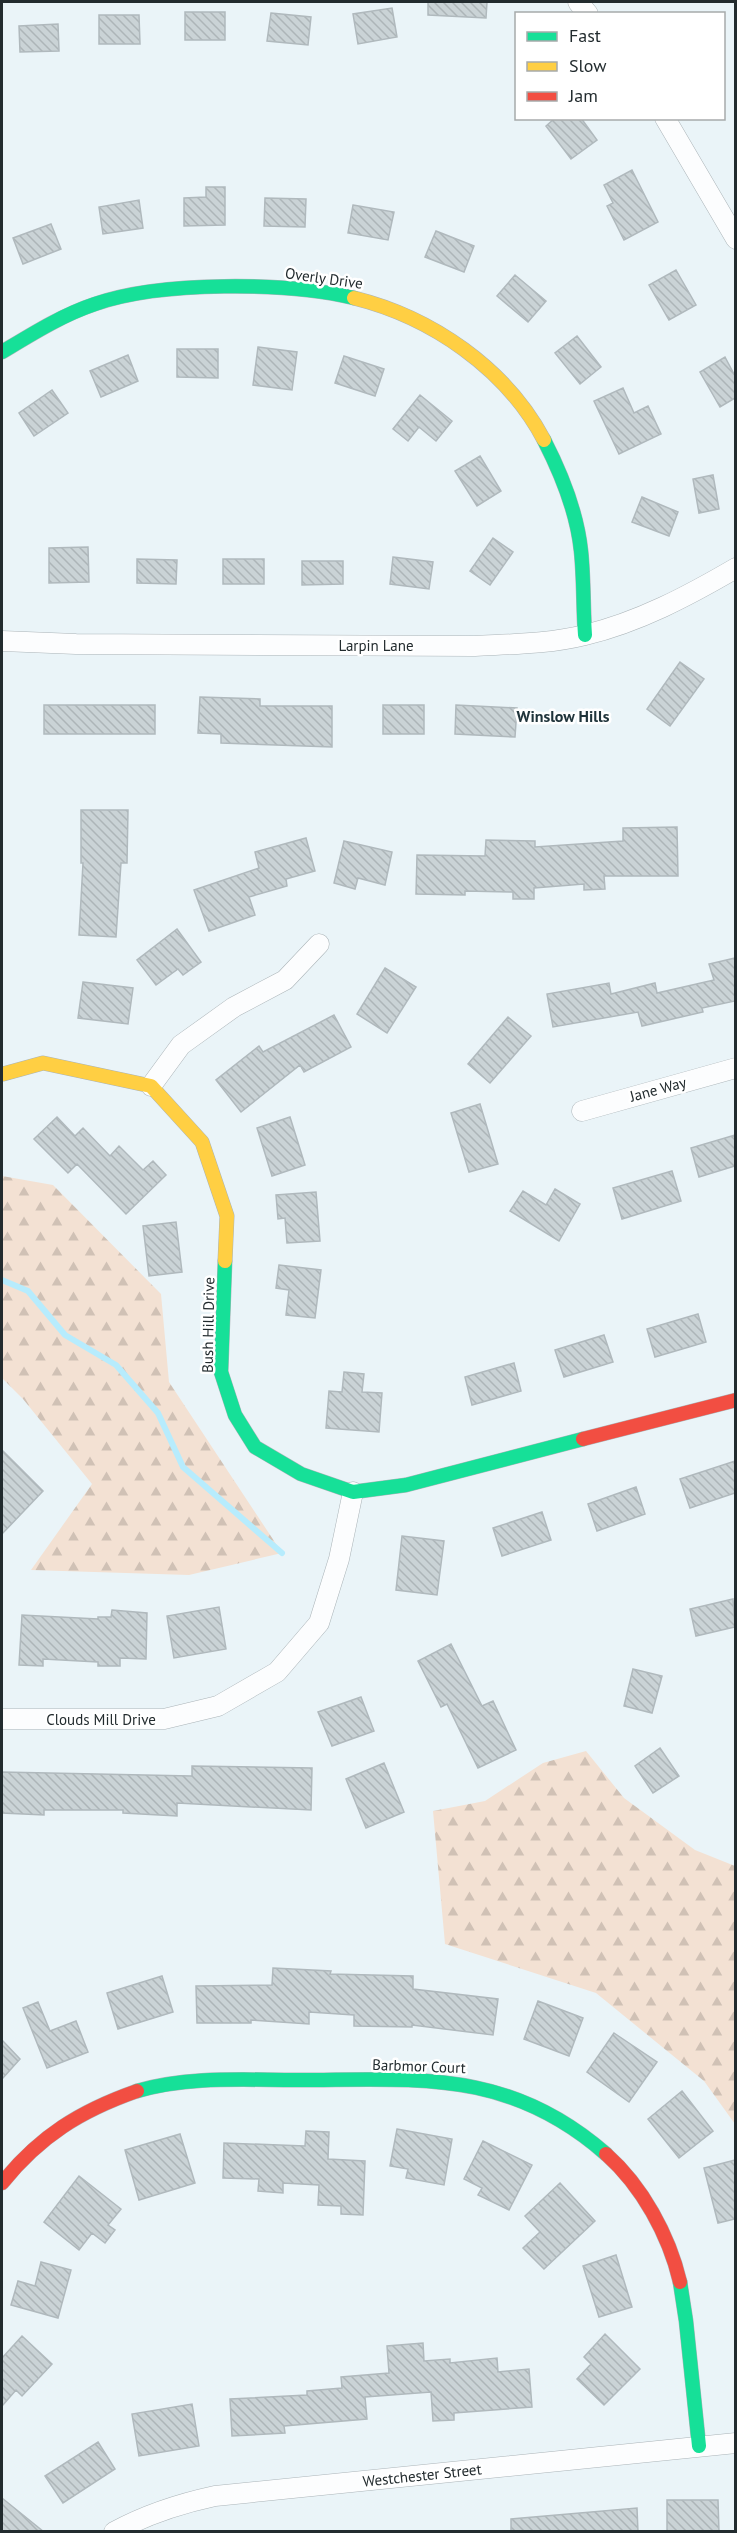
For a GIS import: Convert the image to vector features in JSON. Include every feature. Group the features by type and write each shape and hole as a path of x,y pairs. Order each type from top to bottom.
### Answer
{"street":[{"path":"666,120 735,239"},
{"name":"Overly Drive","path":"2,352 53,323 99,303 138,293 178,288 285,288 341,294 386,307 422,323 468,353 490,372 528,416 554,460 574,518 581,548 585,635"},
{"name":"Larpin Lane","path":"2,641 76,644 475,646 537,643 585,635 665,607 735,568"},
{"path":"3,1074 43,1062 151,1086 181,1045 234,1007 285,980 319,944"},
{"name":"Jane Way","path":"582,1111 735,1068"},
{"name":"Bush Hill Drive","path":"151,1086 201,1142 227,1216 221,1372 235,1415 255,1447 301,1474 353,1492 406,1485 735,1400"},
{"name":"Clouds Mill Drive","path":"2,1719 164,1719 218,1706 277,1672 319,1623 339,1559 353,1492"},
{"name":"Barbmor Court","path":"2,2183 25,2156 71,2120 120,2096 169,2082 194,2079 435,2080 466,2083 524,2100 551,2112 600,2148 633,2184 666,2240 681,2287 699,2445"},
{"name":"Westchester Street","path":"114,2532 140,2517 170,2506 215,2496 735,2443"}],"green space":[{"path":"2,1176 53,1185 161,1294 169,1382 282,1553 189,1575 31,1570 92,1484 23,1399 2,1378"},
{"path":"586,1751 624,1798 695,1850 735,1866 735,2124 704,2081 596,1993 445,1944 433,1811 485,1801 543,1763"}],"building":[{"path":"428,2 487,2 486,18 428,15"},
{"path":"392,8 397,37 358,44 353,14"},
{"path":"185,12 225,12 225,40 185,40"},
{"path":"271,13 311,17 308,45 267,41"},
{"path":"99,15 139,15 140,44 99,44"},
{"path":"58,24 59,51 20,52 19,26"},
{"path":"553,120 582,120 597,140 571,159 546,126"},
{"path":"632,170 658,222 624,240 607,206 613,203 604,185"},
{"path":"206,187 225,187 225,225 184,226 184,198 206,197"},
{"path":"265,198 306,199 305,227 264,226"},
{"path":"139,200 143,228 103,234 99,207"},
{"path":"353,205 394,212 388,240 348,233"},
{"path":"51,224 61,249 23,264 13,238"},
{"path":"436,231 474,246 464,272 425,257"},
{"path":"676,270 696,305 669,320 649,285"},
{"path":"515,275 546,301 528,322 497,296"},
{"path":"577,336 601,367 580,384 555,353"},
{"path":"258,347 297,352 292,390 253,385"},
{"path":"177,349 218,349 218,378 177,377"},
{"path":"128,355 138,381 101,397 90,371"},
{"path":"344,356 384,369 375,396 335,383"},
{"path":"725,357 735,376 735,398 720,407 700,372"},
{"path":"623,388 634,413 648,406 661,434 619,454 594,401"},
{"path":"52,390 68,413 34,436 19,413"},
{"path":"420,395 452,421 436,441 419,427 408,441 393,429"},
{"path":"480,456 501,491 477,506 455,471"},
{"path":"713,475 719,509 699,513 693,479"},
{"path":"642,497 678,512 669,536 632,522"},
{"path":"493,538 513,552 490,585 470,571"},
{"path":"88,547 89,582 49,583 49,548"},
{"path":"393,557 433,562 429,589 390,584"},
{"path":"137,559 177,560 176,584 137,583"},
{"path":"223,559 264,559 264,584 223,584"},
{"path":"302,561 343,561 343,584 302,585"},
{"path":"680,662 704,679 670,726 647,709"},
{"path":"200,697 260,699 260,706 332,706 332,747 221,743 221,734 198,733"},
{"path":"44,705 155,705 155,734 44,734"},
{"path":"383,705 424,705 424,734 383,734"},
{"path":"456,705 517,708 515,737 455,734"},
{"path":"81,810 128,810 127,863 121,863 116,937 79,935 83,863 81,863"},
{"path":"677,827 678,876 604,876 605,889 584,890 584,884 534,888 534,899 513,899 513,892 465,891 465,895 416,894 417,855 485,856 486,840 535,841 535,847 623,841 623,828"},
{"path":"306,838 315,871 286,879 287,886 249,897 255,915 209,931 194,890 259,868 255,852"},
{"path":"344,841 392,852 385,885 358,878 355,889 334,883"},
{"path":"177,929 201,962 183,975 178,969 156,985 137,960"},
{"path":"735,958 735,1001 702,1008 703,1012 642,1026 638,1012 553,1027 547,994 609,983 611,994 655,983 657,993 714,980 709,964"},
{"path":"385,968 416,987 387,1033 357,1014"},
{"path":"83,982 133,988 128,1024 78,1018"},
{"path":"334,1015 351,1047 304,1072 300,1065 241,1112 216,1080 259,1046 263,1052"},
{"path":"508,1017 531,1036 490,1083 468,1064"},
{"path":"480,1104 498,1164 469,1172 451,1113"},
{"path":"57,1117 75,1136 83,1128 110,1156 119,1146 143,1170 153,1161 166,1175 126,1214 77,1164 68,1173 34,1139"},
{"path":"290,1117 305,1165 272,1176 257,1128"},
{"path":"735,1135 735,1166 699,1177 691,1148"},
{"path":"672,1171 681,1201 622,1219 613,1188"},
{"path":"555,1189 580,1204 559,1241 510,1211 523,1191 546,1205"},
{"path":"316,1192 320,1241 287,1243 285,1218 278,1219 276,1195"},
{"path":"176,1222 182,1272 149,1276 143,1226"},
{"path":"279,1265 321,1270 315,1318 286,1315 289,1290 276,1288"},
{"path":"698,1314 706,1342 655,1357 647,1329"},
{"path":"604,1335 613,1362 564,1377 555,1350"},
{"path":"514,1363 521,1391 472,1405 465,1377"},
{"path":"344,1372 364,1374 362,1392 382,1393 379,1432 326,1428 329,1391 342,1392"},
{"path":"2,1450 43,1491 2,1534"},
{"path":"735,1461 735,1493 690,1508 680,1479"},
{"path":"636,1487 645,1514 597,1531 588,1504"},
{"path":"542,1512 551,1540 502,1556 493,1528"},
{"path":"402,1536 444,1541 437,1595 396,1590"},
{"path":"733,1599 735,1627 696,1636 690,1609"},
{"path":"219,1607 226,1649 174,1658 167,1616"},
{"path":"112,1610 147,1613 146,1659 120,1658 120,1666 98,1666 98,1662 43,1659 43,1666 19,1665 22,1615 98,1619 98,1617 111,1617"},
{"path":"451,1644 482,1706 493,1701 516,1750 478,1768 447,1704 441,1707 418,1661"},
{"path":"633,1669 662,1676 652,1713 624,1706"},
{"path":"361,1697 374,1731 332,1746 318,1712"},
{"path":"660,1748 679,1776 653,1793 635,1766"},
{"path":"384,1763 404,1812 366,1828 346,1779"},
{"path":"192,1766 312,1768 311,1810 177,1803 177,1816 123,1813 123,1810 44,1810 44,1815 2,1813 2,1772 192,1776"},
{"path":"273,1968 331,1971 330,1974 413,1976 413,1989 498,1999 493,2035 412,2025 412,2027 354,2026 354,2015 309,2012 309,2024 251,2020 251,2023 197,2023 196,1986 272,1985"},
{"path":"162,1976 173,2012 118,2029 107,1993"},
{"path":"538,2001 583,2018 569,2056 524,2039"},
{"path":"38,2002 50,2031 76,2021 88,2052 47,2068 23,2008"},
{"path":"614,2033 657,2062 629,2102 587,2072"},
{"path":"2,2040 20,2059 2,2079"},
{"path":"682,2091 713,2131 679,2158 648,2119"},
{"path":"397,2129 452,2139 444,2185 406,2178 408,2169 390,2166"},
{"path":"306,2131 329,2132 328,2159 365,2161 363,2215 341,2214 341,2206 318,2205 319,2185 283,2183 283,2193 258,2191 259,2179 223,2178 224,2143 305,2146"},
{"path":"180,2134 195,2183 139,2200 125,2150"},
{"path":"483,2141 532,2165 509,2210 478,2195 482,2188 464,2179"},
{"path":"735,2160 735,2219 718,2223 704,2168"},
{"path":"79,2176 121,2209 108,2225 115,2230 105,2243 92,2233 79,2250 44,2222"},
{"path":"560,2183 595,2221 544,2269 523,2248 540,2232 525,2216"},
{"path":"616,2255 632,2307 599,2317 583,2266"},
{"path":"41,2262 71,2270 58,2318 11,2305 18,2281 35,2286"},
{"path":"605,2334 640,2369 604,2405 577,2379 591,2364 584,2357"},
{"path":"22,2336 52,2364 22,2396 16,2390 2,2406 2,2358"},
{"path":"423,2343 424,2361 450,2359 450,2363 497,2358 498,2372 529,2369 532,2407 454,2413 454,2420 433,2421 431,2392 365,2397 367,2419 284,2426 285,2433 232,2436 230,2399 307,2395 307,2391 342,2388 341,2377 389,2373 387,2346"},
{"path":"192,2404 199,2446 139,2456 132,2414"},
{"path":"98,2442 115,2469 63,2503 45,2476"},
{"path":"2,2498 44,2532 2,2532"},
{"path":"667,2500 718,2500 719,2532 667,2532"},
{"path":"637,2508 638,2532 511,2532 511,2519"}],"waterway":[{"path":"2,1280 28,1291 65,1335 116,1365 158,1413 183,1467 282,1553"}],"traffic: fast":[{"path":"2,352 47,325 83,308 122,296 154,291 224,286 260,287 295,289 354,298"},
{"path":"544,440 563,480 579,536 585,635"},
{"path":"225,1261 221,1372 235,1415 255,1447 301,1474 353,1492 406,1485 583,1439"},
{"path":"137,2091 176,2083 216,2080 382,2079 460,2085 497,2093 533,2106 570,2126 606,2154"},
{"path":"680,2282 699,2446"}],"traffic: slow":[{"path":"354,298 411,318 464,349 509,390 528,414 544,440"},
{"path":"3,1074 43,1063 151,1086 202,1142 227,1216 225,1261"}],"traffic: jam":[{"path":"583,1439 736,1400"},
{"path":"2,2183 16,2166 62,2127 97,2107 137,2091"},
{"path":"606,2154 631,2181 652,2212 669,2247 680,2282"}],"district":[{"name":"Winslow Hills","path":"563,716"}]}
